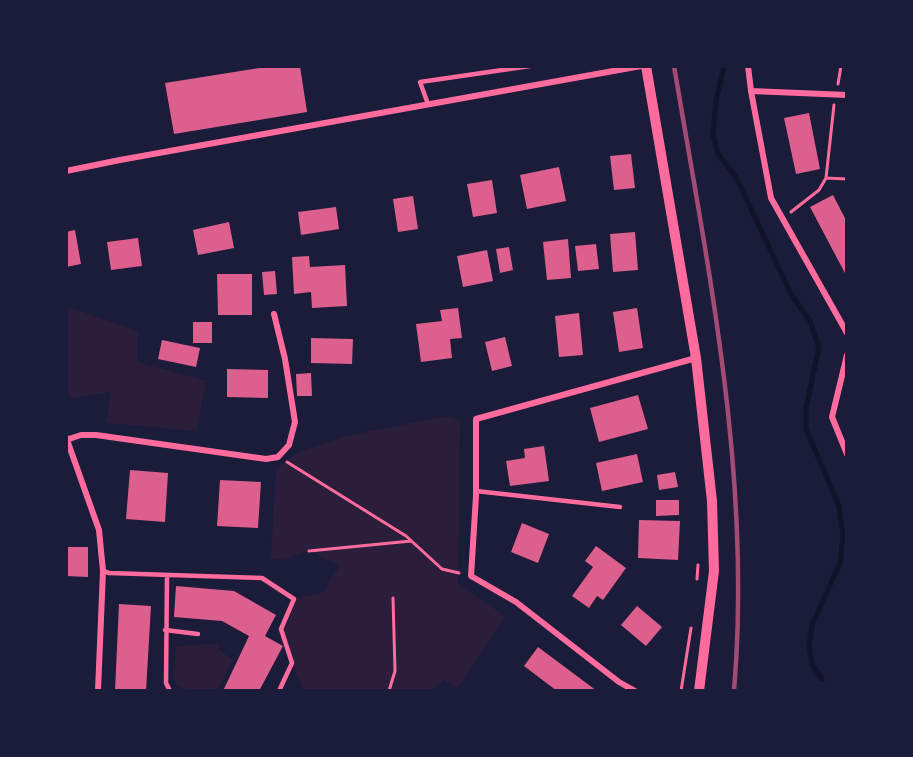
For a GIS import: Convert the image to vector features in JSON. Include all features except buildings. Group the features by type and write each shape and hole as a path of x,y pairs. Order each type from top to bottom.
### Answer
{"street":[{"path":"66,171 120,159 639,66 696,358 712,501 714,572 699,691"},
{"path":"748,66 771,198 847,333"},
{"path":"751,91 847,95"},
{"path":"99,691 103,572 99,530 66,439 81,435 96,435 266,459 278,457 289,445 295,423 285,359 274,314"},
{"path":"847,355 832,417 847,454"},
{"path":"635,691 619,682 516,603 471,576 476,490 476,419 696,358"}],"lane":[{"path":"428,104 420,82 530,66"},
{"path":"476,490 620,507"},
{"path":"103,572 262,578 294,599 281,629 292,663 279,691"},
{"path":"167,576 166,683 170,691"},
{"path":"165,630 198,634"}],"path":[{"path":"783,218 819,190 826,178 841,66"},
{"path":"826,178 847,179"},
{"path":"278,457 411,541 441,569 471,576"},
{"path":"309,551 411,541"},
{"path":"697,588 699,554"},
{"path":"389,691 395,671 393,598"},
{"path":"681,691 692,623"}],"shaded area":[{"path":"66,306 138,331 137,362 207,381 196,431 106,423 110,392 70,399 66,388"},
{"path":"446,416 460,420 458,584 505,616 458,688 443,680 432,691 304,691 281,629 294,599 323,592 340,565 309,551 283,560 271,559 276,468 297,453 342,437"},
{"path":"219,645 218,649 233,660 217,691 192,691 177,686 174,677 176,646"}],"waterway":[{"path":"724,66 716,100 713,135 718,154 736,177 791,294 810,321 819,347 806,408 806,429 839,506 843,535 840,563 812,625 809,646 812,664 822,679"}],"railway":[{"path":"674,66 713,299 732,455 737,533 738,612 734,691"}]}
